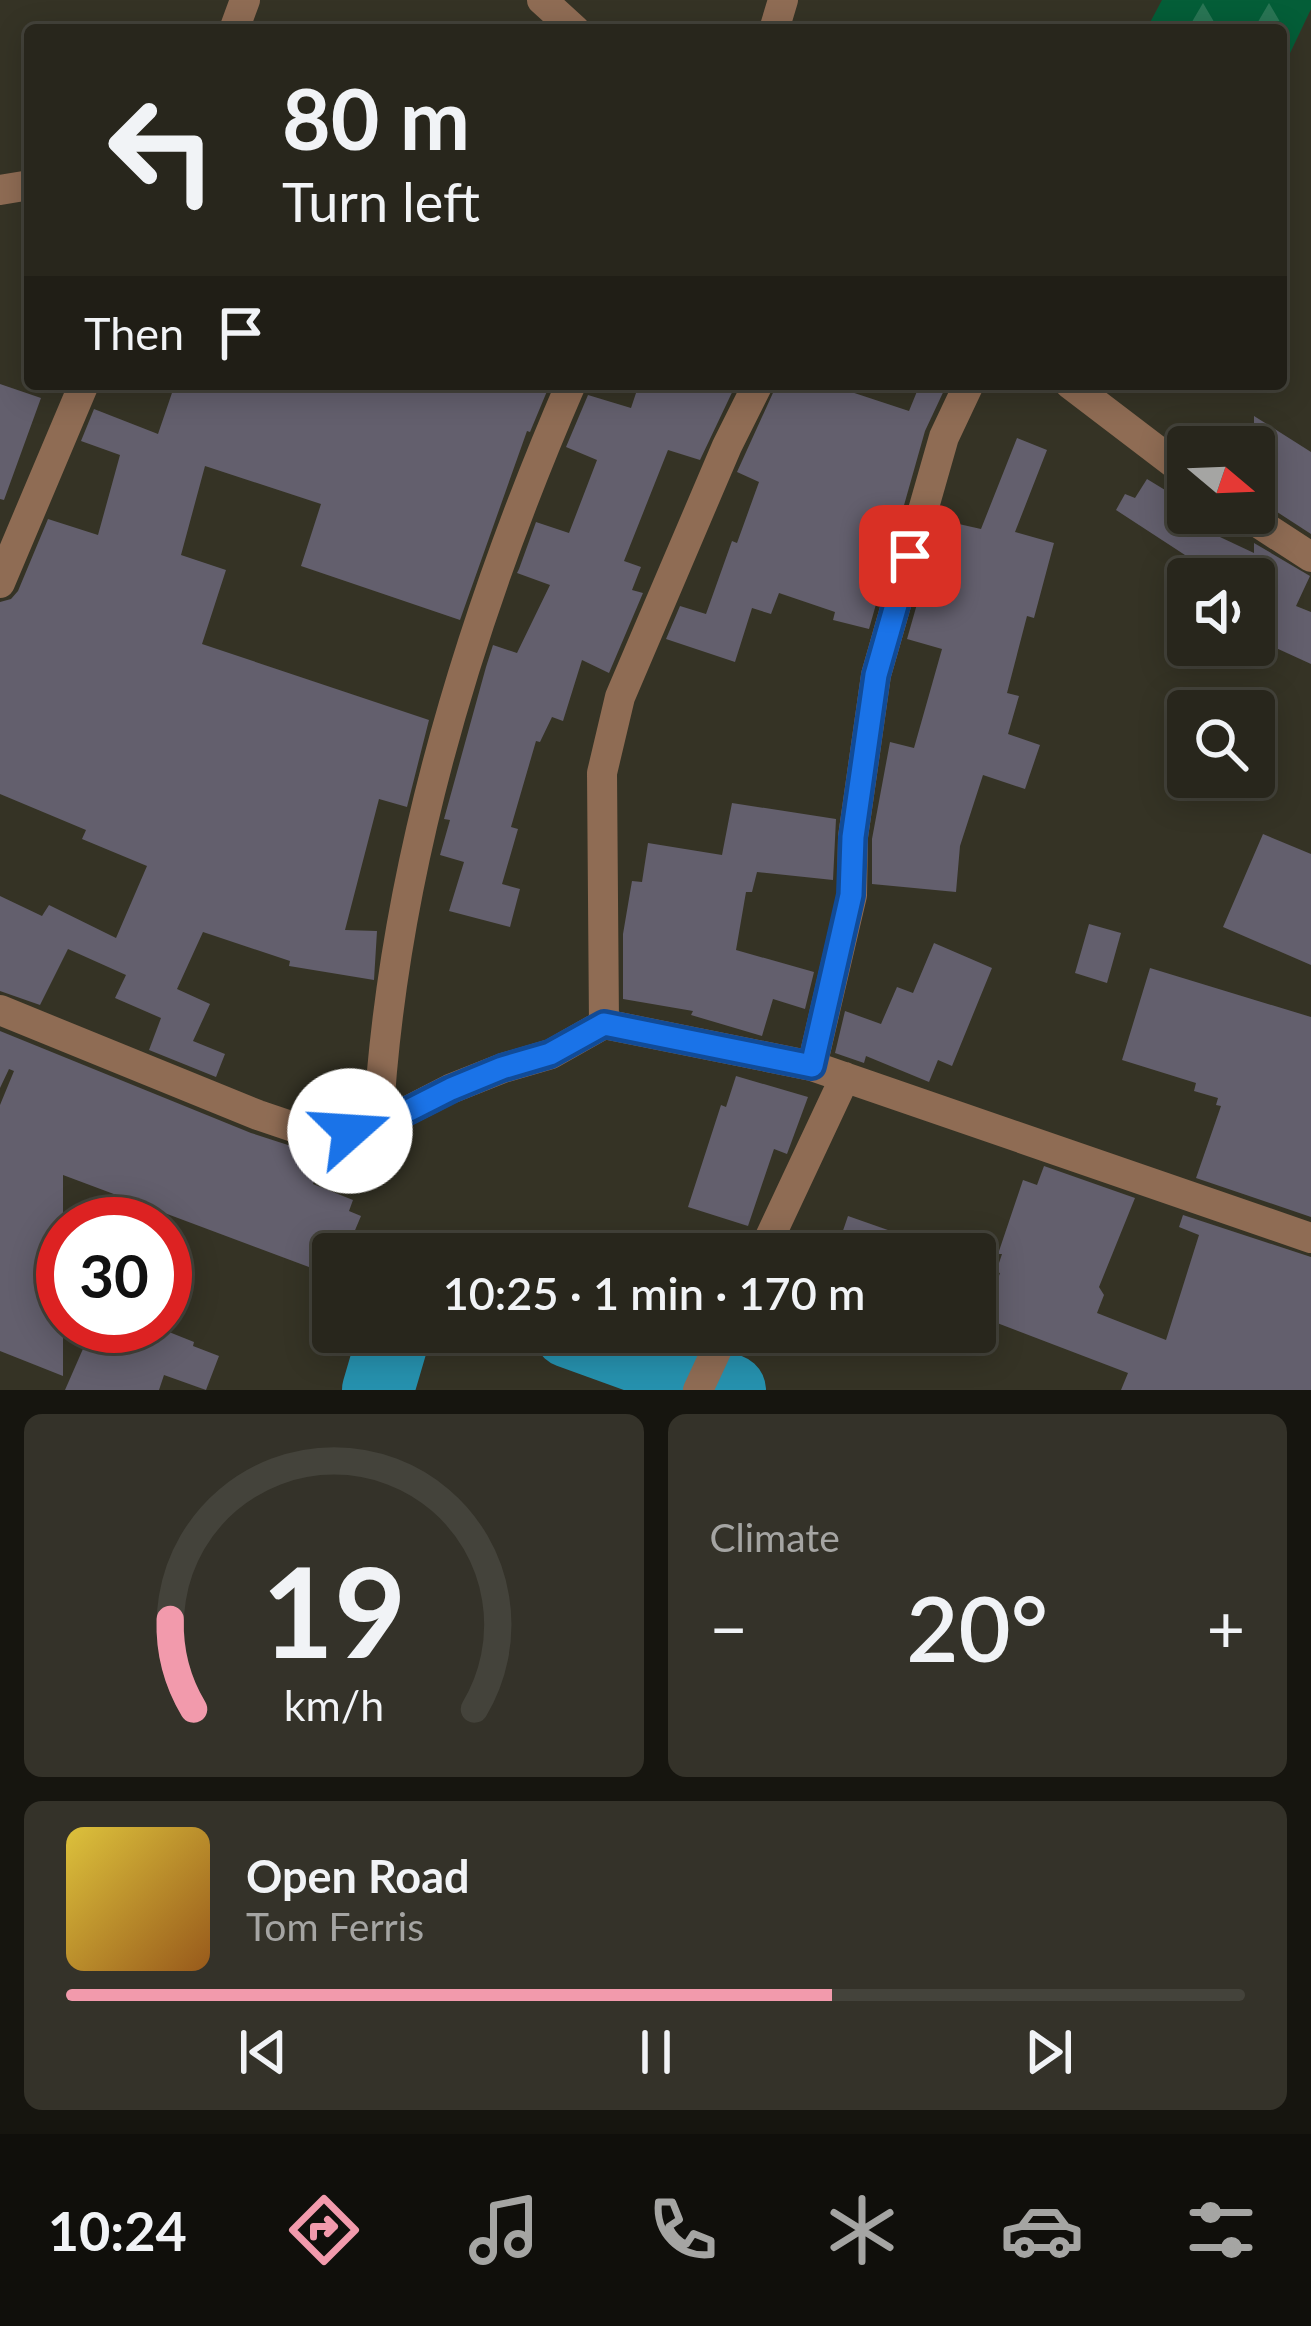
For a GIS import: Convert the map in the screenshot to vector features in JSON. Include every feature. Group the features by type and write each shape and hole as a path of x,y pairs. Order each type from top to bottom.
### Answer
{"street":[{"path":"542,0 568,24"},
{"path":"0,583 81,390"},
{"path":"378,1126 403,915 463,676 532,474 568,390"},
{"path":"604,1024 602,773 620,697 755,390"},
{"path":"812,1066 851,895 853,837 876,675 944,436 966,390"},
{"path":"1078,390 1167,458"},
{"path":"1275,534 1311,557"},
{"path":"0,1010 257,1115 323,1136 378,1126 451,1089 550,1054 604,1024 812,1066 1311,1238"},
{"path":"772,1233 845,1077"}],"green space":[{"path":"1162,0 1311,0 1287,59 1287,24 1149,24"}],"building":[{"path":"0,384 41,398 4,500 0,499"},
{"path":"173,390 548,390 527,431 460,620 301,566 321,504 205,466 181,555 226,570 202,644 429,720 407,807 379,799 345,930 377,931 374,980 289,966 290,961 203,932 177,989 210,1004 193,1041 225,1054 216,1077 149,1050 161,1018 115,998 126,975 68,949 40,1005 0,991 0,896 42,916 49,905 116,938 147,866 82,839 86,830 0,794 0,602 18,591 48,519 98,535 120,455 81,441 94,409 158,434"},
{"path":"637,390 733,390 700,460 668,450 624,561 641,567 632,590 643,593 609,673 582,660 563,721 552,717 540,742 536,741 511,827 518,829 502,884 520,889 510,927 449,911 464,862 440,855 450,820 444,819 486,667 493,645 517,653 550,585 517,573 536,522 569,533 597,460 566,447 588,395 631,408"},
{"path":"774,390 845,390 909,411 918,390 944,390 925,431 869,629 833,620 835,612 779,593 771,614 752,608 735,662 666,639 680,606 706,614 732,541 737,543 759,482 737,472"},
{"path":"1275,429 1311,452 1311,534 1275,511"},
{"path":"1017,438 1047,450 1015,532 1054,543 1034,618 1027,616 1007,693 1019,696 1008,734 1040,745 1025,789 983,775 960,846 956,892 872,884 872,839 890,742 914,748 942,649 907,639 941,520 981,529"},
{"path":"1147,479 1167,491 1167,534 1214,534 1254,553 1254,543 1310,576 1296,606 1311,612 1311,664 1275,648 1275,558 1184,558 1116,510 1125,494 1135,498"},
{"path":"732,803 836,819 833,880 757,872 752,892 746,892 736,950 814,972 805,1009 773,999 762,1036 691,1015 693,1011 623,999 623,934 632,881 642,882 648,843 722,855"},
{"path":"1263,834 1311,854 1311,965 1223,927"},
{"path":"1089,924 1121,933 1107,983 1075,973"},
{"path":"934,943 992,968 952,1066 938,1060 929,1082 866,1056 864,1063 835,1053 845,1011 881,1024 897,987 913,993"},
{"path":"1150,968 1311,1017 1311,1217 1196,1178 1221,1106 1216,1105 1218,1098 1194,1091 1196,1083 1122,1060"},
{"path":"0,1031 251,1133 322,1156 313,1184 353,1200 349,1211 361,1216 354,1233 312,1233 312,1268 192,1223 192,1197 122,1197 63,1175 63,1197 36,1197 36,1353 63,1353 63,1376 0,1351 0,1105 14,1071 9,1069 0,1088"},
{"path":"736,1076 808,1097 787,1154 774,1149 748,1226 688,1207 721,1105 726,1107"},
{"path":"1044,1166 1135,1198 1099,1287 1104,1295 1097,1313 1166,1340 1199,1235 1179,1227 1183,1215 1311,1257 1311,1390 1121,1390 1128,1373 996,1323 1000,1273 996,1272 1002,1254 998,1254 1023,1180 1037,1185"},
{"path":"848,1216 896,1233 842,1233"},
{"path":"192,1341 193,1346 219,1356 206,1390 164,1375 159,1390 65,1390 81,1353 192,1353"}],"waterway":[{"path":"378,1390 389,1353"},
{"path":"627,1353 730,1390"}],"route":[{"path":"350,1131 378,1126 451,1089 550,1054 604,1024 812,1066 851,895 853,837 876,675 910,556"}]}
